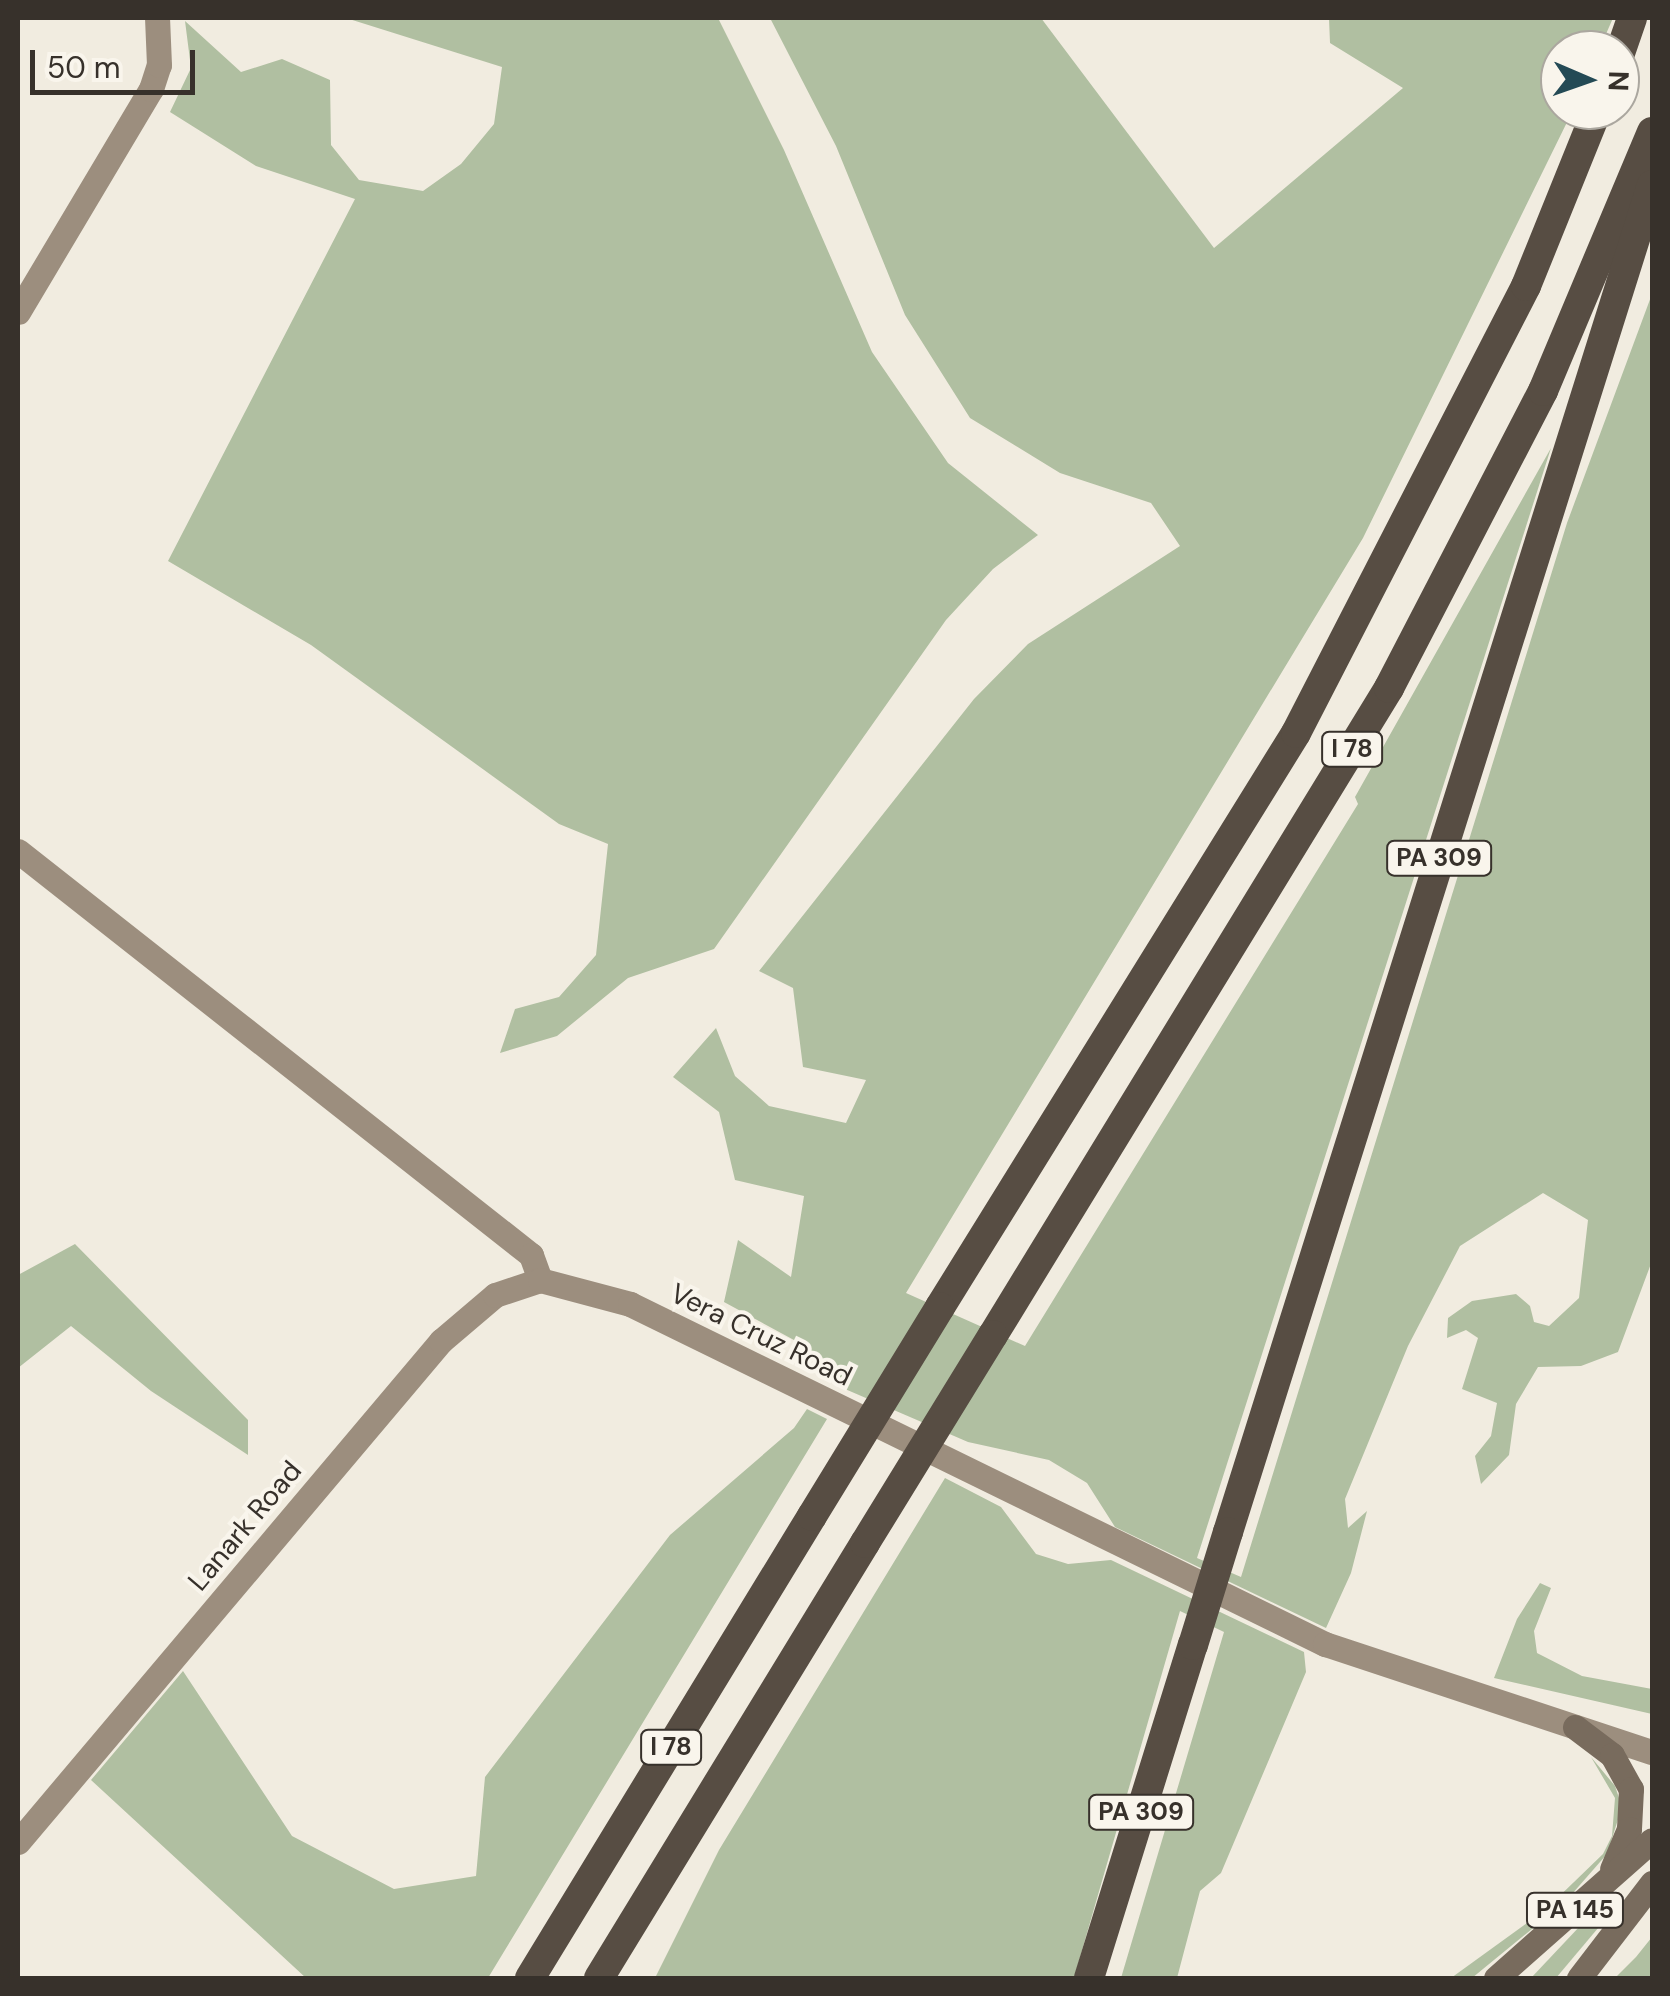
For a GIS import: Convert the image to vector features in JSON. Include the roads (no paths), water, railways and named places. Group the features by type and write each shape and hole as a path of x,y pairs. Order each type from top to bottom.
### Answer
{"highway":[{"name":"I 78","path":"530,1978 1296,733 1526,286 1589,130"},
{"name":"I 78","path":"600,1978 1389,688 1543,391 1652,132"},
{"name":"PA 309","path":"1089,1978 1652,185"}],"main road":[{"path":"18,312 151,89 158,65 156,18"},
{"path":"18,850 531,1254 540,1280"},
{"name":"Vera Cruz Road","path":"540,1280 630,1304 1308,1636 1575,1727"},
{"name":"Lanark Road","path":"18,1842 441,1340 494,1295 540,1280"},
{"path":"1575,1727 1652,1752"},
{"path":"1575,1727 1612,1755 1630,1789 1629,1829 1605,1884"},
{"name":"PA 145","path":"1496,1978 1652,1840"},
{"name":"PA 145","path":"1578,1978 1652,1883"}]}
